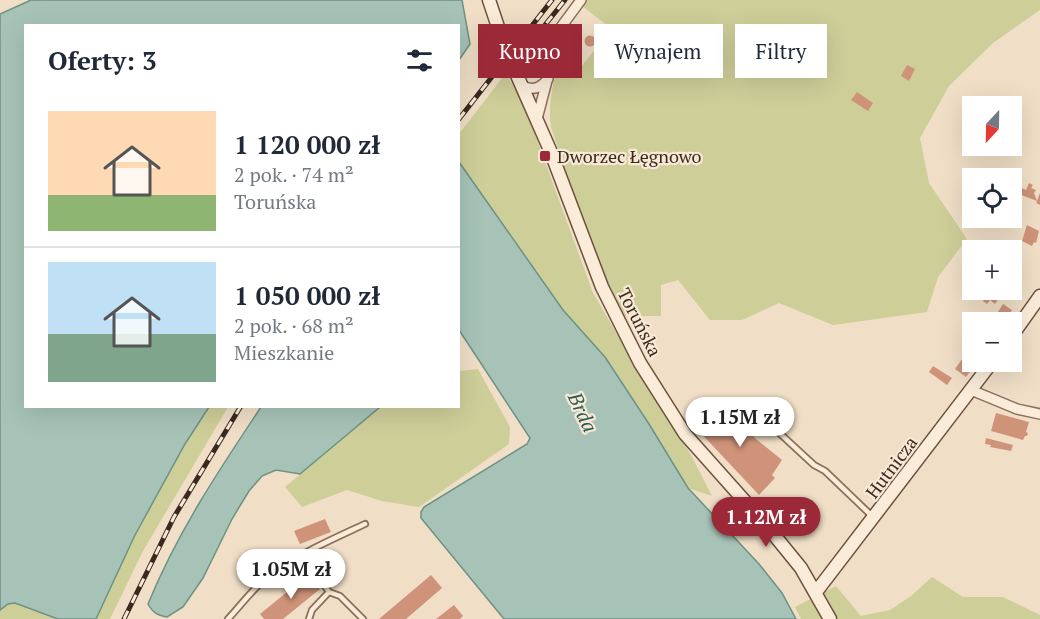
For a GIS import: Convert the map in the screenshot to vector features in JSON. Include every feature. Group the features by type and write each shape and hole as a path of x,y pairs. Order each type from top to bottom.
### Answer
{"street":[{"name":"Toruńska","path":"489,0 505,48 537,118 602,287 625,336 654,388 685,434 779,540 816,592 830,619"},
{"path":"537,118 561,27 581,0"},
{"path":"522,86 530,89 537,88 548,79"},
{"path":"1022,321 1040,296"},
{"name":"Hutnicza","path":"816,592 984,372"},
{"path":"971,390 1017,409 1040,414"}],"lane":[{"path":"762,417 814,465 825,471 874,518"},
{"path":"228,619 270,575 308,552 365,524"},
{"path":"308,552 314,570 329,592 346,601 363,619"},
{"path":"309,619 312,610 329,592"}],"green space":[{"path":"588,0 1040,0 1040,10 993,43 949,86 920,138 929,183 967,239 962,240 962,246 938,277 927,312 833,325 779,303 742,320 710,320 678,280 661,285 661,316 623,316 584,223 551,127 551,99 555,78 582,78 582,66 594,51 594,78 723,78 723,24 605,24 582,6"},
{"path":"502,78 509,78 525,107 593,293 691,455 712,496 688,488 605,357 563,310 460,163 460,133"},
{"path":"478,369 510,427 509,444 419,507 382,501 347,490 302,507 285,487 379,408 460,408 460,371"},
{"path":"208,408 227,408 143,551 110,619 96,619 135,535 185,444"},
{"path":"932,577 963,597 1003,597 1040,615 1040,619 801,619 795,607 836,586 861,616 890,610 911,596"},
{"path":"15,603 58,619 0,619 0,610 8,604"}],"water":[{"path":"31,0 462,0 470,44 460,59 460,24 24,24 24,408 208,408 185,444 135,535 96,619 58,619 15,603 8,604 0,610 0,14"},
{"name":"Brda","path":"460,163 563,310 605,357 688,488 759,564 782,593 796,619 504,619 421,518 421,512 424,507 527,444 530,438 460,332"},
{"path":"260,408 379,408 300,474 276,470 262,476 249,491 232,519 203,578 183,607 167,617 158,614 148,604 185,527"}],"building":[{"path":"586,37 594,37 594,45 590,46 586,45 585,41"},
{"path":"907,65 915,69 909,81 901,76"},
{"path":"857,92 873,103 868,111 851,100"},
{"path":"1029,183 1033,185 1031,188 1036,190 1034,193 1037,201 1022,195 1022,188 1026,190"},
{"path":"1040,193 1040,205 1036,203"},
{"path":"1027,225 1039,231 1036,243 1034,242 1032,246 1022,241"},
{"path":"1003,304 1012,310 1011,312 998,312"},
{"path":"962,359 962,372 970,372 966,377 955,369"},
{"path":"933,366 952,378 947,385 929,372"},
{"path":"724,403 756,439 782,460 772,475 775,478 759,495 696,428"},
{"path":"996,413 1029,422 1027,436 1023,440 991,431"},
{"path":"986,438 1013,445 1011,451 990,447 991,445 985,444"},
{"path":"325,519 331,532 300,544 294,531"},
{"path":"324,562 332,572 326,576 318,566"},
{"path":"308,575 320,589 283,619 264,619 260,614"},
{"path":"431,575 442,588 406,619 379,619"},
{"path":"454,605 463,616 460,619 436,619"}],"railway":[{"path":"460,118 552,0"},
{"path":"546,24 565,0"},
{"path":"124,619 174,517 240,408"}],"place":[{"name":"Dworzec Łęgnowo","path":"545,156"}]}
